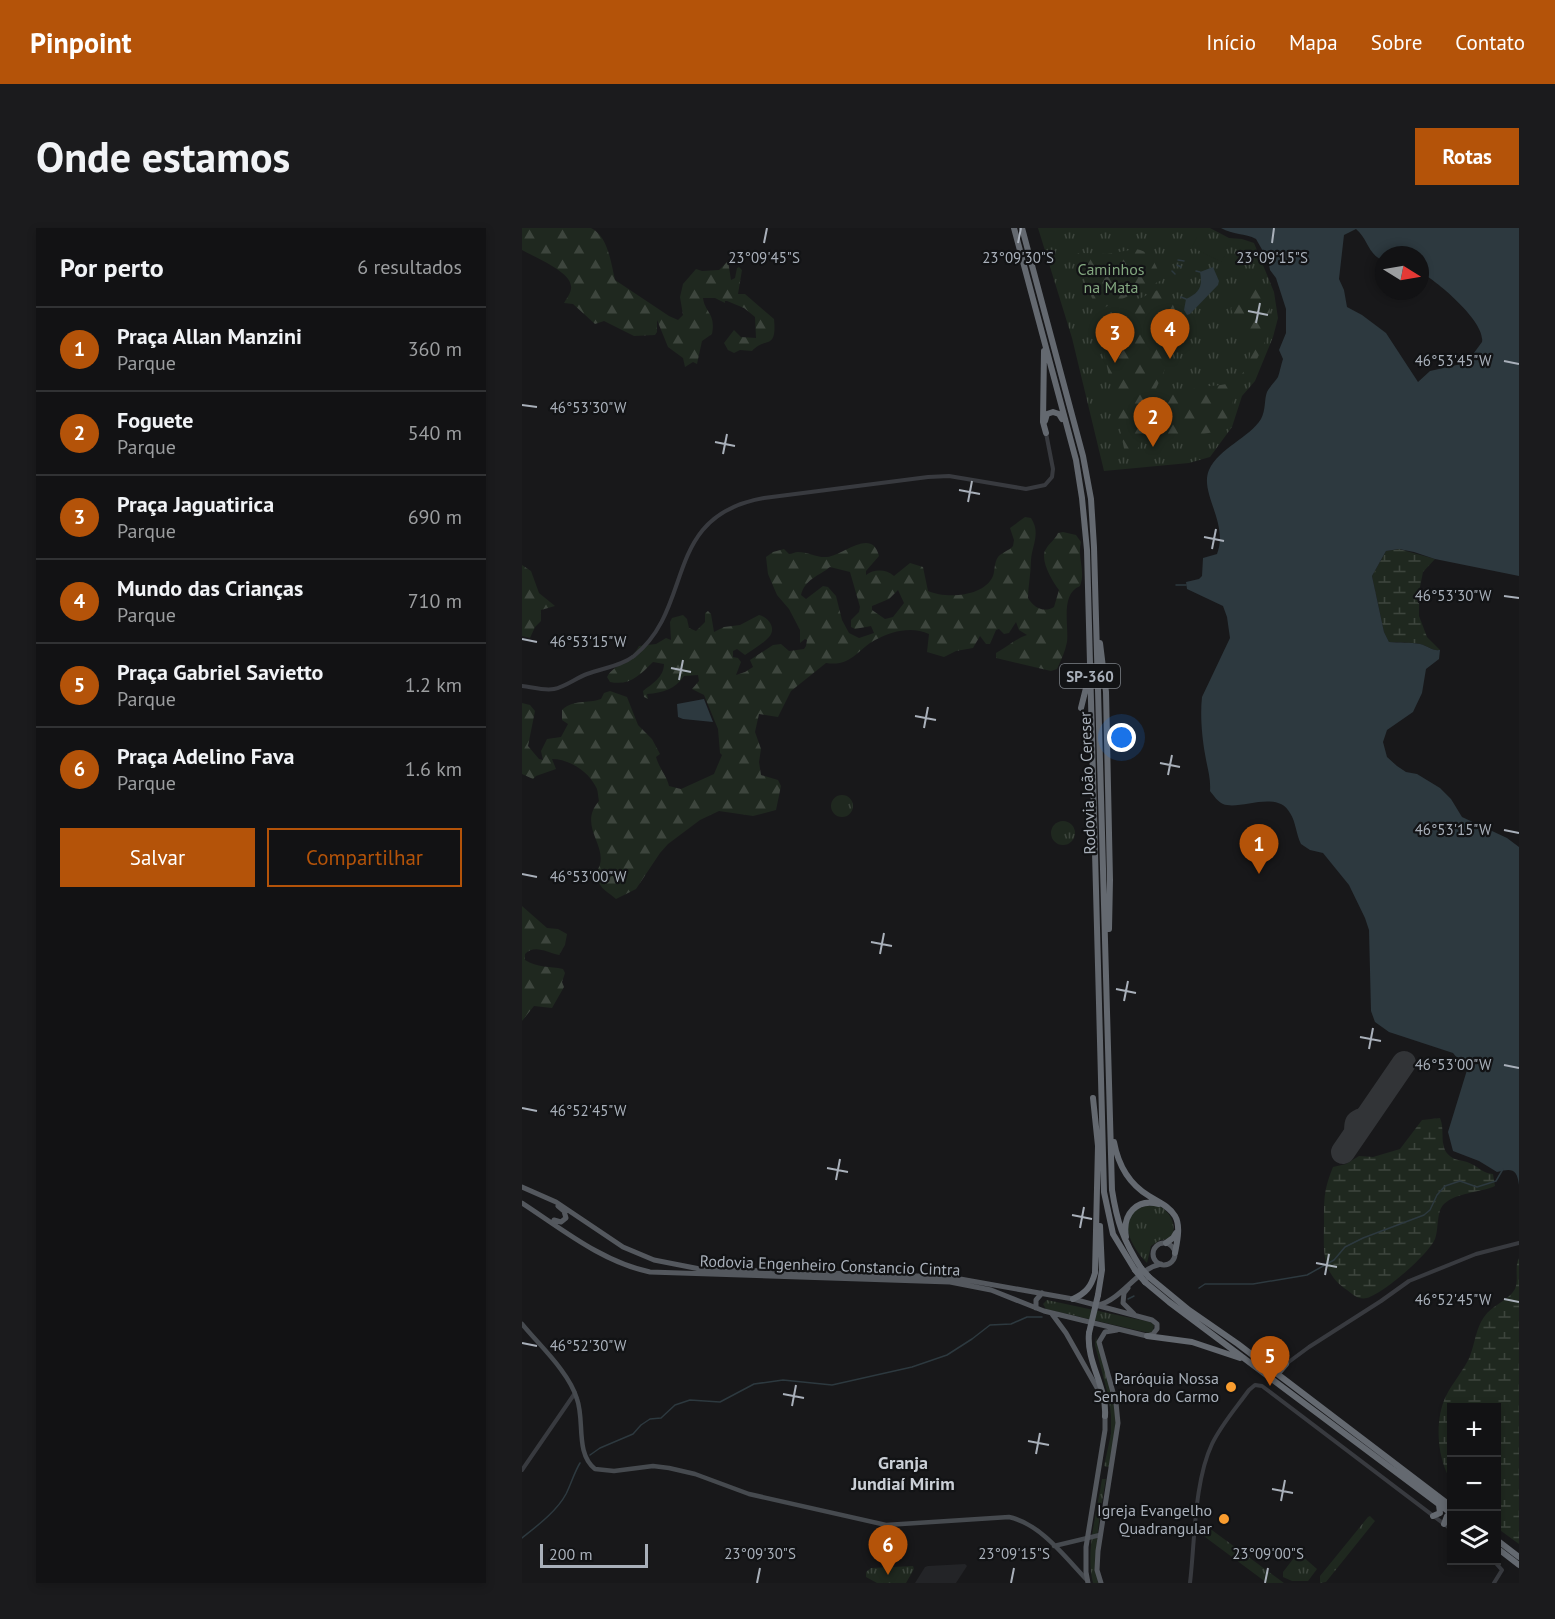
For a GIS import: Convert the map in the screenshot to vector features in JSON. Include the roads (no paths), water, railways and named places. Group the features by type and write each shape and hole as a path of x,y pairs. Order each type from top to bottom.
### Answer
{"highway":[{"name":"Rodovia João Cereser","path":"1014,228 1080,479 1084,516 1102,1132"},
{"name":"Rodovia João Cereser","path":"1023,228 1088,477 1093,524 1112,1190 1117,1220 1138,1269"},
{"path":"1044,342 1043,422 1046,433"},
{"path":"1046,433 1046,417 1050,413 1059,414 1067,428"},
{"path":"1081,708 1086,693 1089,654"},
{"path":"1073,1299 1092,1285 1095,1273 1098,1146 1093,1098"},
{"path":"1110,1127 1116,1156 1125,1173 1142,1191 1164,1205 1176,1217 1178,1227 1175,1253"},
{"path":"1102,1132 1097,1189 1102,1270 1089,1333 1089,1350 1103,1396 1105,1416"},
{"path":"1102,1132 1107,1212 1117,1243 1138,1269"},
{"path":"1129,1249 1125,1234 1128,1214 1144,1203 1164,1205"},
{"path":"1166,1243 1173,1238 1178,1227"},
{"name":"SP-360","path":"1138,1269 1147,1280 1247,1361 1447,1511"},
{"name":"SP-360","path":"1147,1280 1447,1503"},
{"path":"1147,1336 1192,1342 1247,1361"},
{"path":"1260,1362 1277,1371 1286,1365"},
{"path":"1286,1365 1284,1371 1291,1385"},
{"path":"1433,1516 1440,1513 1439,1505"},
{"path":"1444,1524 1447,1517"},
{"path":"1501,1543 1519,1557"},
{"path":"1501,1551 1519,1565"}],"main road":[{"path":"522,1189 560,1208 566,1213 566,1218 563,1222 558,1222 522,1202"},
{"path":"522,1189 556,1202 623,1247 654,1260 700,1269 949,1277 1073,1299 1157,1323 1155,1332 1147,1336"},
{"name":"Rodovia Engenheiro Constancio Cintra","path":"522,1202 598,1252 628,1267 650,1272 950,1282 991,1290 1036,1308 1147,1336"},
{"path":"1098,1306 1107,1303 1149,1268 1171,1262 1175,1253 1172,1246 1166,1243 1159,1244 1153,1253 1149,1268"},
{"path":"1153,1253 1154,1259 1161,1264"},
{"path":"1128,1286 1124,1293 1123,1304 1138,1317"},
{"path":"1036,1308 1036,1300 1042,1293"},
{"path":"1051,1312 1098,1387 1105,1416 1105,1430 1085,1560 1088,1582"},
{"path":"522,1324 568,1379 575,1392 580,1407 585,1456 595,1469 614,1471 653,1467 669,1468 703,1476 749,1494 885,1525 1009,1517 1026,1523 1054,1546 1088,1582"},
{"path":"1101,1583 1097,1560 1118,1415 1100,1342 1105,1332 1122,1329"},
{"path":"1097,1480 1100,1473 1106,1474 1107,1490"},
{"path":"1054,1546 1100,1535"}],"street":[{"path":"522,686 556,689 633,657 660,626 692,543 711,522 727,510 744,502 764,498 928,477 949,476 1017,488 1034,488 1045,485 1052,477 1053,470 1046,433"},
{"path":"1286,1365 1309,1347 1409,1281 1476,1254 1519,1243"},
{"path":"1190,1583 1200,1481 1208,1454 1215,1438 1255,1385 1262,1386 1447,1526"},
{"path":"522,1470 575,1392"},
{"path":"1494,1583 1502,1573 1502,1568 1499,1565"}],"waterway":[{"path":"1178,260 1184,261"},
{"path":"1177,265 1181,267"},
{"path":"1172,271 1175,274"},
{"path":"1196,271 1200,272"},
{"path":"1181,297 1186,299"},
{"path":"1176,585 1186,585"},
{"path":"1199,1288 1205,1284 1253,1284 1307,1275 1334,1260 1345,1247 1424,1215 1430,1210 1437,1195 1445,1186 1460,1181 1477,1187 1496,1181 1503,1169"},
{"path":"1128,1299 1134,1296"},
{"path":"590,1455 600,1448 633,1434 650,1419 661,1418 675,1405 690,1400 720,1402 754,1384 783,1380 832,1385 912,1367 947,1355 990,1325 1011,1324 1027,1317 1042,1317"},
{"path":"522,1538 546,1518 562,1500 580,1463"}],"place":[{"name":"Mundo das Crianças","path":"1170,359"},
{"name":"Praça Jaguatirica","path":"1115,363"},
{"name":"Foguete","path":"1153,447"},
{"name":"Praça Allan Manzini","path":"1259,874"},
{"name":"Praça Gabriel Savietto","path":"1270,1386"},
{"name":"Paróquia Nossa Senhora do Carmo","path":"1231,1387"},
{"name":"Igreja Evangelho Quadrangular","path":"1224,1519"},
{"name":"Praça Adelino Fava","path":"888,1575"}],"district":[{"name":"Granja Jundiaí Mirim","path":"903,1472"}],"park label":[{"name":"Caminhos na Mata","path":"1111,278"}]}
